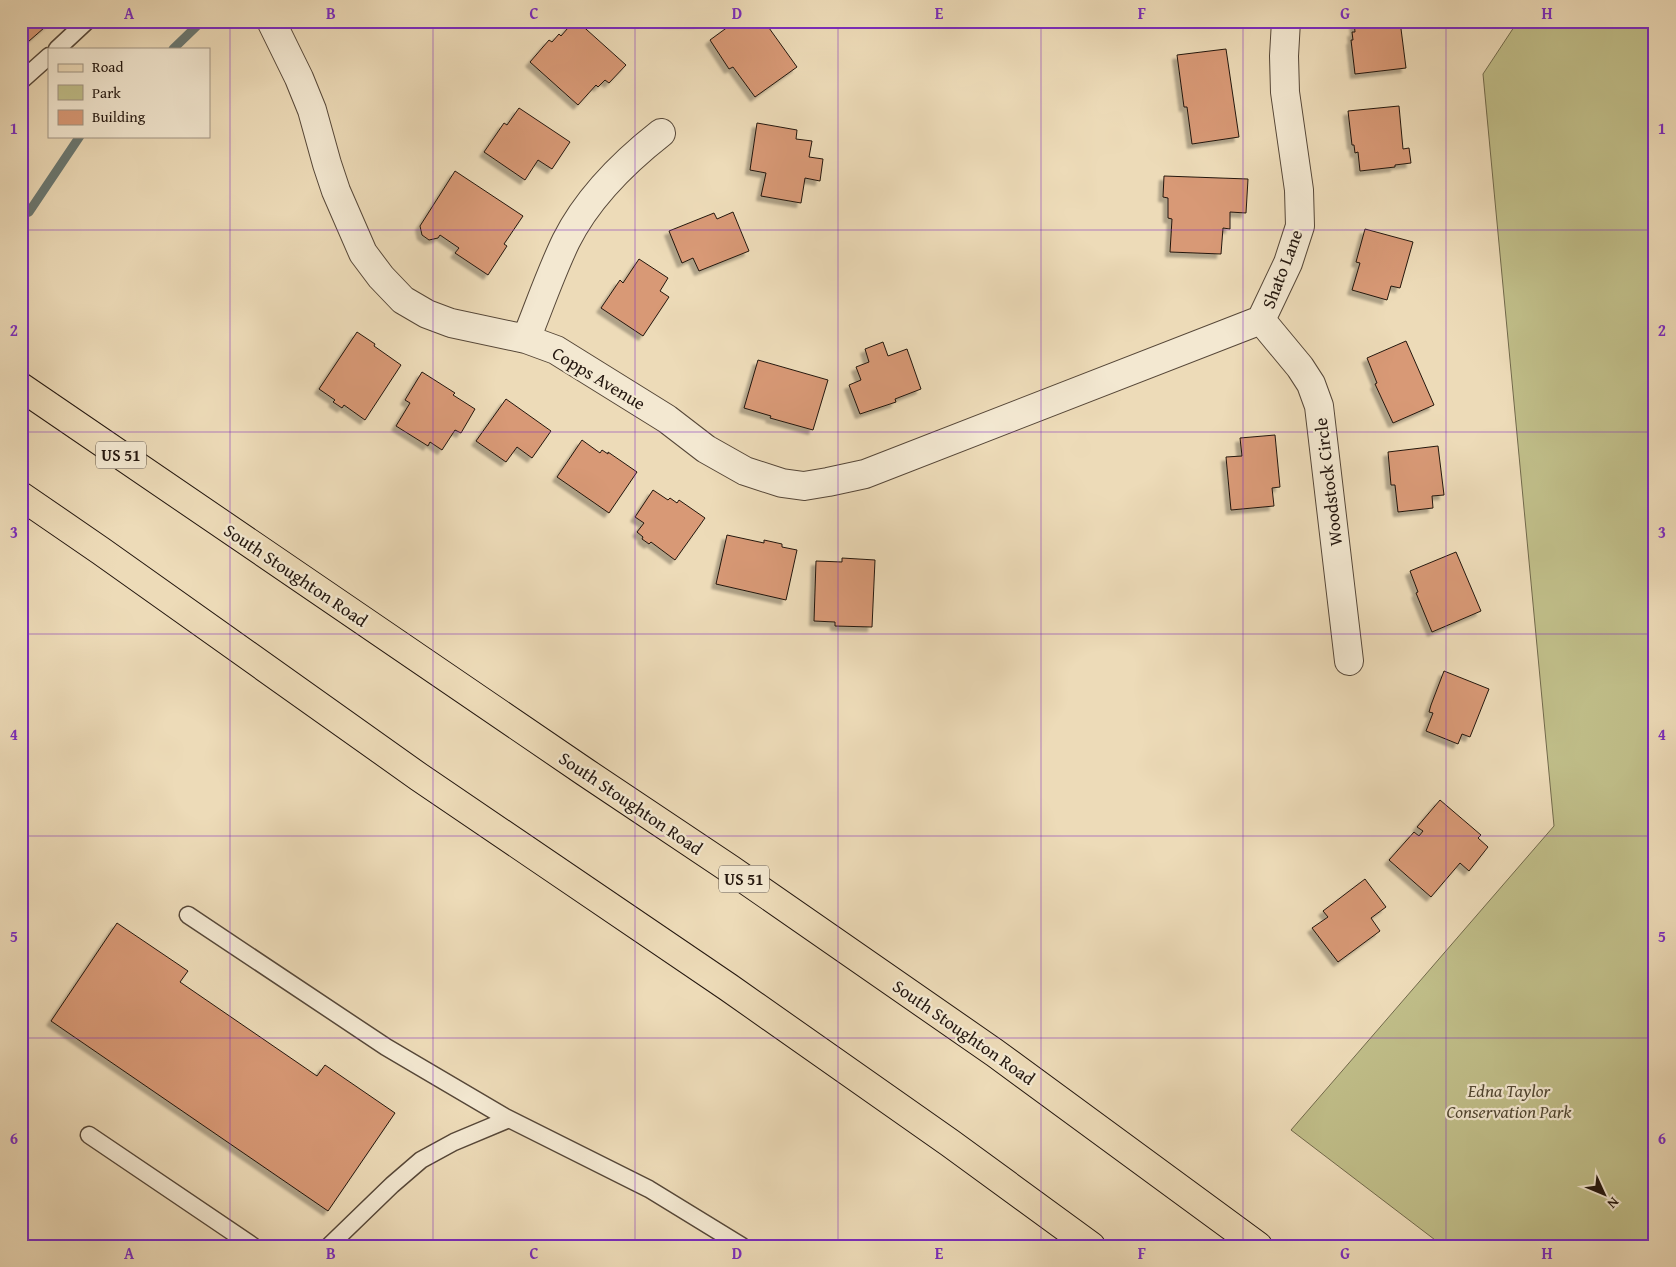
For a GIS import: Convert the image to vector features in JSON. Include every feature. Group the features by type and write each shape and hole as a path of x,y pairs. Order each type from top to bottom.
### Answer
{"main road":[{"name":"South Stoughton Road","path":"21,387 577,767 730,869 995,1053 1258,1246"},
{"path":"21,496 419,777 728,987 950,1143 1091,1246"}],"street":[{"name":"Copps Avenue","path":"271,21 299,78 312,110 336,191 363,253 381,277 403,300 427,314 473,329 526,339 556,350 666,419 706,449 745,471 782,483 804,486 865,474 1050,402"},
{"name":"Shato Lane","path":"1050,402 1261,320 1288,263 1300,226 1298,190 1284,92 1286,21"},
{"path":"526,339 567,240 584,212 619,168 662,133"},
{"name":"Woodstock Circle","path":"1261,320 1300,367 1311,384 1319,406 1349,661"}],"lane":[{"path":"58,48 87,21"},
{"path":"21,81 48,57"},
{"path":"188,915 386,1047 509,1119 649,1189 742,1246"},
{"path":"329,1246 392,1185 421,1160 454,1142 509,1119"},
{"path":"89,1135 253,1246"}],"green space":[{"name":"Edna Taylor Conservation Park","path":"1518,21 1655,21 1655,1246 1443,1246 1291,1130 1554,826 1483,74"}],"building":[{"path":"21,21 52,21 21,48"},
{"path":"574,21 577,21 626,65 609,83 605,80 598,87 596,85 578,105 530,62 549,40 552,42 559,34 561,36"},
{"path":"667,21 699,21 699,23 667,23"},
{"path":"736,21 764,21 797,67 755,97 733,67 729,69 710,40"},
{"path":"1354,21 1400,21 1406,68 1355,74 1351,40 1353,40 1352,32 1355,32"},
{"path":"1226,49 1239,137 1192,144 1187,107 1184,107 1177,55"},
{"path":"1399,106 1403,149 1409,148 1411,163 1360,171 1358,152 1355,153 1354,145 1352,145 1348,111"},
{"path":"519,108 570,142 552,169 538,160 525,180 484,152 504,123 507,125"},
{"path":"757,123 797,130 796,139 812,141 809,157 823,159 820,181 805,178 801,203 761,196 766,173 750,170"},
{"path":"455,171 523,216 504,244 507,246 488,275 455,253 459,248 440,235 438,238 429,240 422,235 420,226"},
{"path":"1164,176 1248,179 1246,213 1230,212 1230,229 1223,228 1221,254 1170,252 1172,219 1168,218 1168,198 1163,197"},
{"path":"733,212 749,251 699,271 693,258 682,263 669,231 714,213 717,219"},
{"path":"1365,229 1413,242 1400,288 1391,286 1387,300 1352,290 1360,263 1356,262"},
{"path":"639,259 668,278 660,291 669,297 643,336 601,308 620,280 623,283"},
{"path":"357,332 401,365 365,420 344,405 342,408 333,402 335,400 319,389"},
{"path":"1406,341 1434,405 1393,423 1375,384 1377,383 1367,358"},
{"path":"883,342 888,356 907,349 921,389 895,399 896,402 860,414 849,385 861,380 856,367 869,362 865,349"},
{"path":"758,360 828,380 813,430 770,418 771,416 744,408"},
{"path":"422,372 455,393 453,395 475,409 461,433 455,430 442,450 430,442 428,446 396,426 410,403 405,400"},
{"path":"506,399 551,431 532,458 517,447 506,462 476,441"},
{"path":"1275,435 1280,487 1272,488 1274,506 1231,510 1226,457 1242,456 1240,438"},
{"path":"582,440 600,453 602,450 608,454 608,452 637,472 609,513 557,477"},
{"path":"1438,446 1444,495 1432,496 1433,508 1398,512 1395,485 1391,485 1388,452"},
{"path":"653,490 668,500 670,498 677,503 679,500 705,518 675,560 651,542 649,544 642,539 643,537 637,532 644,523 635,517"},
{"path":"727,535 764,543 764,540 797,550 786,600 716,584"},
{"path":"1456,552 1481,611 1432,632 1416,593 1418,592 1410,571"},
{"path":"842,558 875,560 872,627 835,626 835,622 814,621 816,561 842,562"},
{"path":"1444,671 1489,689 1470,737 1462,734 1458,744 1426,731 1433,713 1429,712 1431,705"},
{"path":"1440,800 1481,835 1478,838 1488,847 1469,871 1460,863 1431,897 1389,860 1414,832 1419,836 1423,831 1417,827"},
{"path":"1365,879 1386,907 1371,918 1380,931 1338,962 1312,928 1328,917 1323,911"},
{"path":"117,923 188,971 180,982 317,1076 325,1065 395,1113 328,1211 51,1021"}],"waterway":[{"path":"174,48 202,21"},
{"path":"21,215 29,212 79,138"}]}
